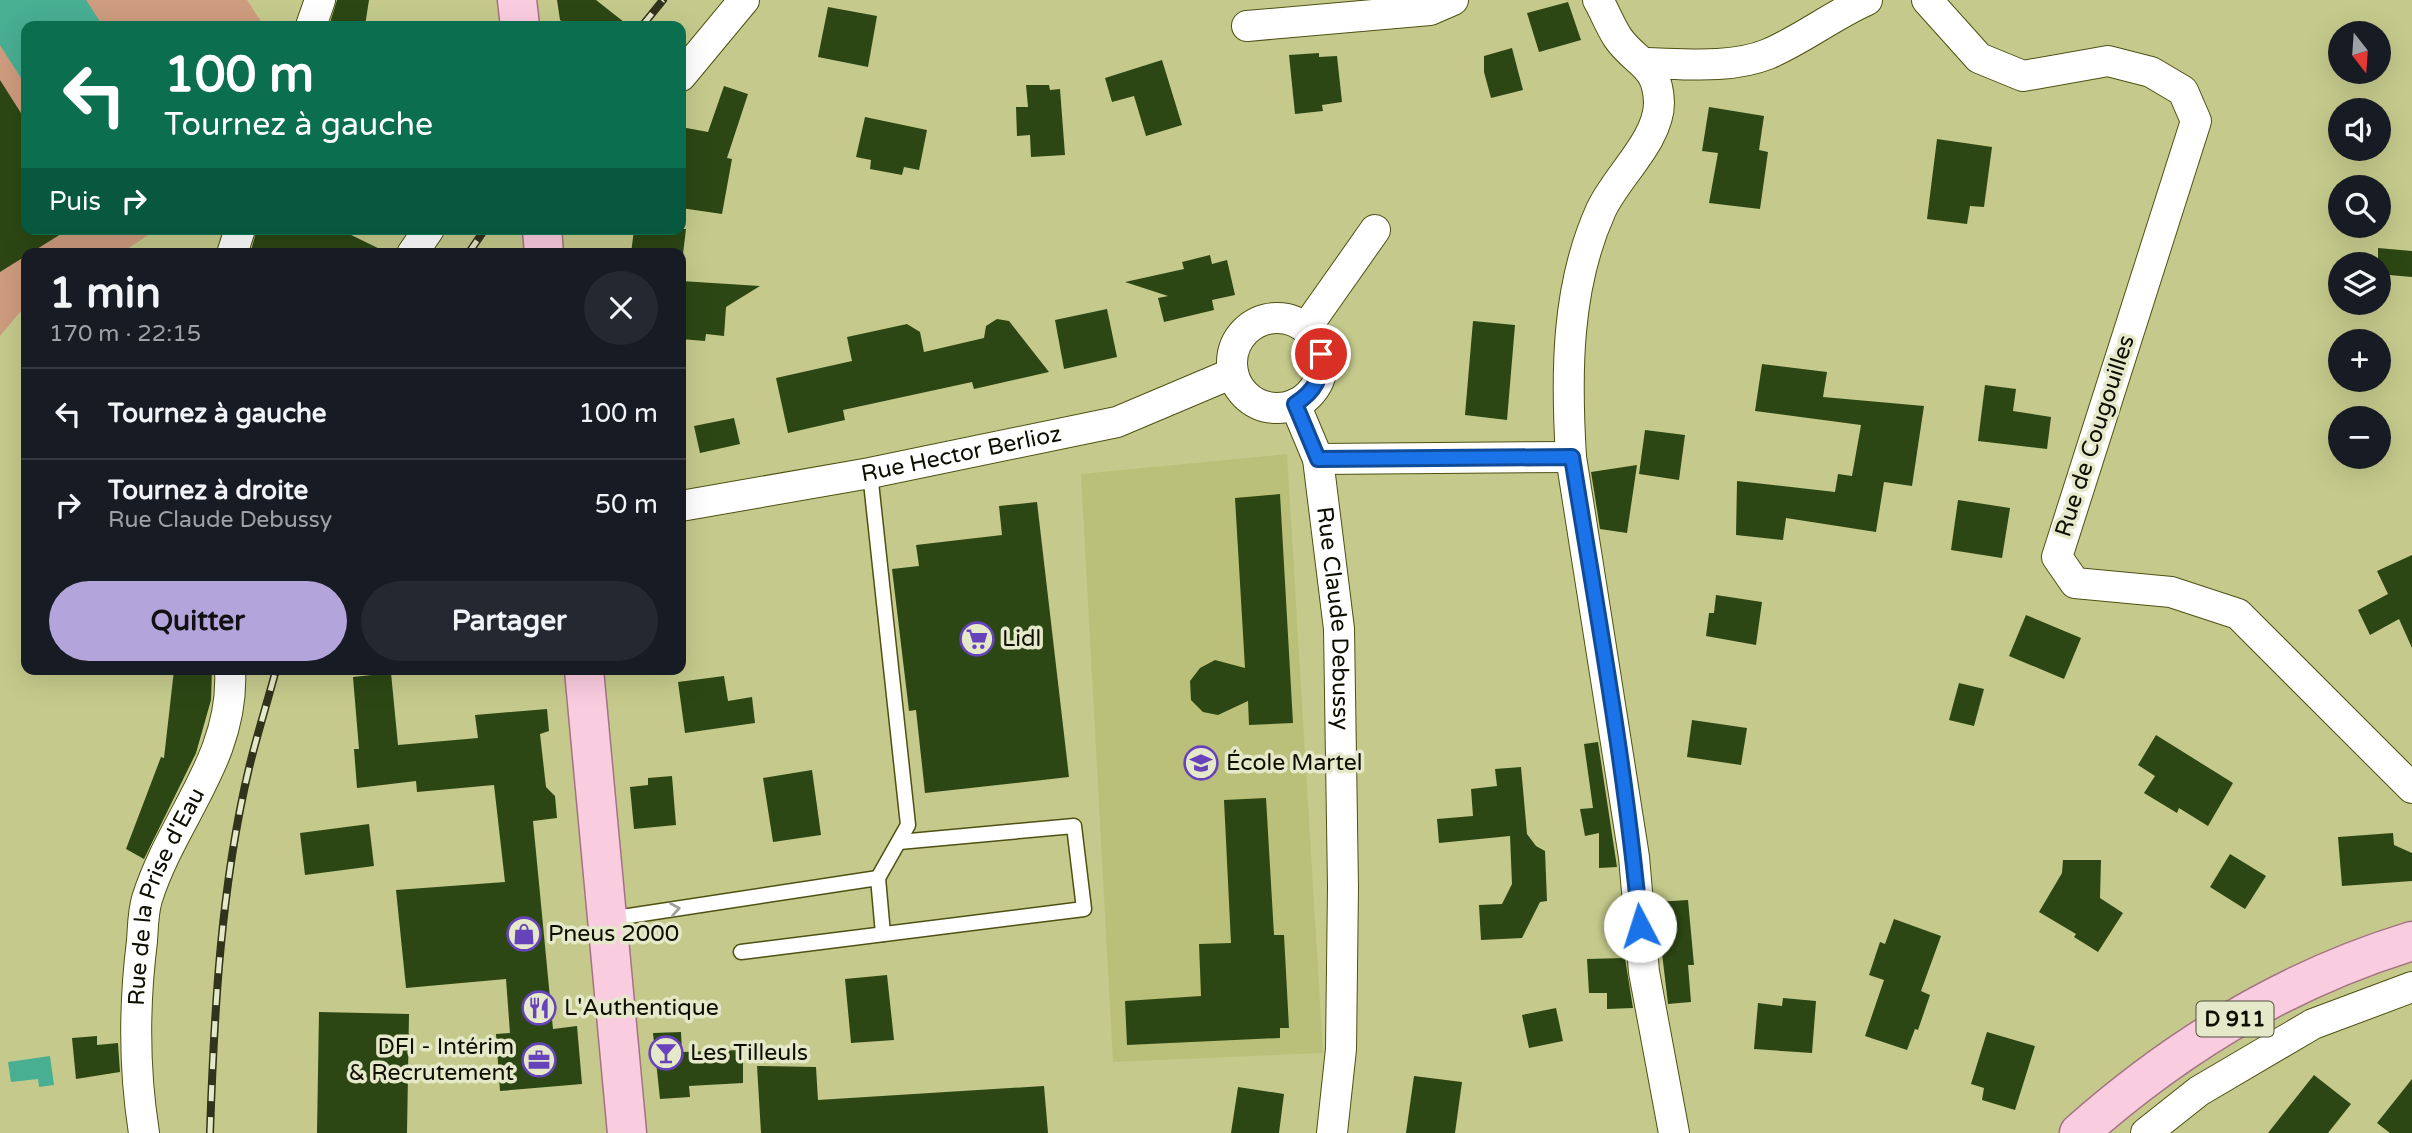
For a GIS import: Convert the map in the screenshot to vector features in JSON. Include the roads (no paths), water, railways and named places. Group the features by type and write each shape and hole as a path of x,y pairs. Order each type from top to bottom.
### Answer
{"main road":[{"path":"517,0 519,21"},
{"path":"584,675 627,1133"},
{"name":"D 911","path":"2079,1133 2125,1093 2205,1035 2297,986 2377,952 2412,941"}],"street":[{"path":"313,21 320,0"},
{"path":"686,70 744,0"},
{"path":"1247,26 1430,10 1453,0"},
{"path":"1598,0 1619,39 1646,63 1655,79 1659,104 1655,126 1601,210 1572,303 1569,414 1572,457 1634,857 1644,972 1674,1133"},
{"path":"1646,63 1720,64 1768,54 1840,12 1867,0"},
{"name":"Rue de Cougouilles","path":"1927,0 1979,58 2023,76 2108,61 2151,72 2183,90 2196,121 2057,557 2075,583 2171,592 2238,614 2412,788"},
{"path":"1306,328 1375,230"},
{"path":"1280,318 1306,328 1316,340 1322,369 1308,396 1295,404 1269,408 1246,396 1233,373 1236,346 1254,325 1280,318"},
{"name":"Rue Hector Berlioz","path":"686,505 870,473 1117,422 1233,373"},
{"name":"Rue Claude Debussy","path":"1295,404 1318,459 1339,629 1343,887 1341,1049 1332,1133"},
{"path":"1318,459 1572,457"},
{"name":"Rue de la Prise d'Eau","path":"144,1133 138,1093 136,984 146,900 177,830 219,752 231,687 230,675"},
{"path":"2146,1133 2199,1091 2313,1024 2412,988"}],"lane":[{"path":"870,473 908,825 878,878 883,934"},
{"path":"741,952 1084,909 1074,826 899,842"},
{"path":"607,919 878,878"}],"water":[{"path":"0,0 86,0 100,21 21,21 21,78 0,45"},
{"path":"50,1056 54,1085 39,1087 38,1079 11,1082 8,1062"}],"railway":[{"path":"646,21 663,0"},
{"path":"472,248 481,235"},
{"path":"210,1133 225,903 239,813 275,675"}],"place":[{"name":"Lidl","path":"977,639"},
{"name":"École Martel","path":"1201,763"},
{"name":"Pneus 2000","path":"524,934"},
{"name":"L'Authentique","path":"539,1008"},
{"name":"Les Tilleuls","path":"666,1053"},
{"name":"DFI - Intérim & Recrutement","path":"539,1060"}]}
